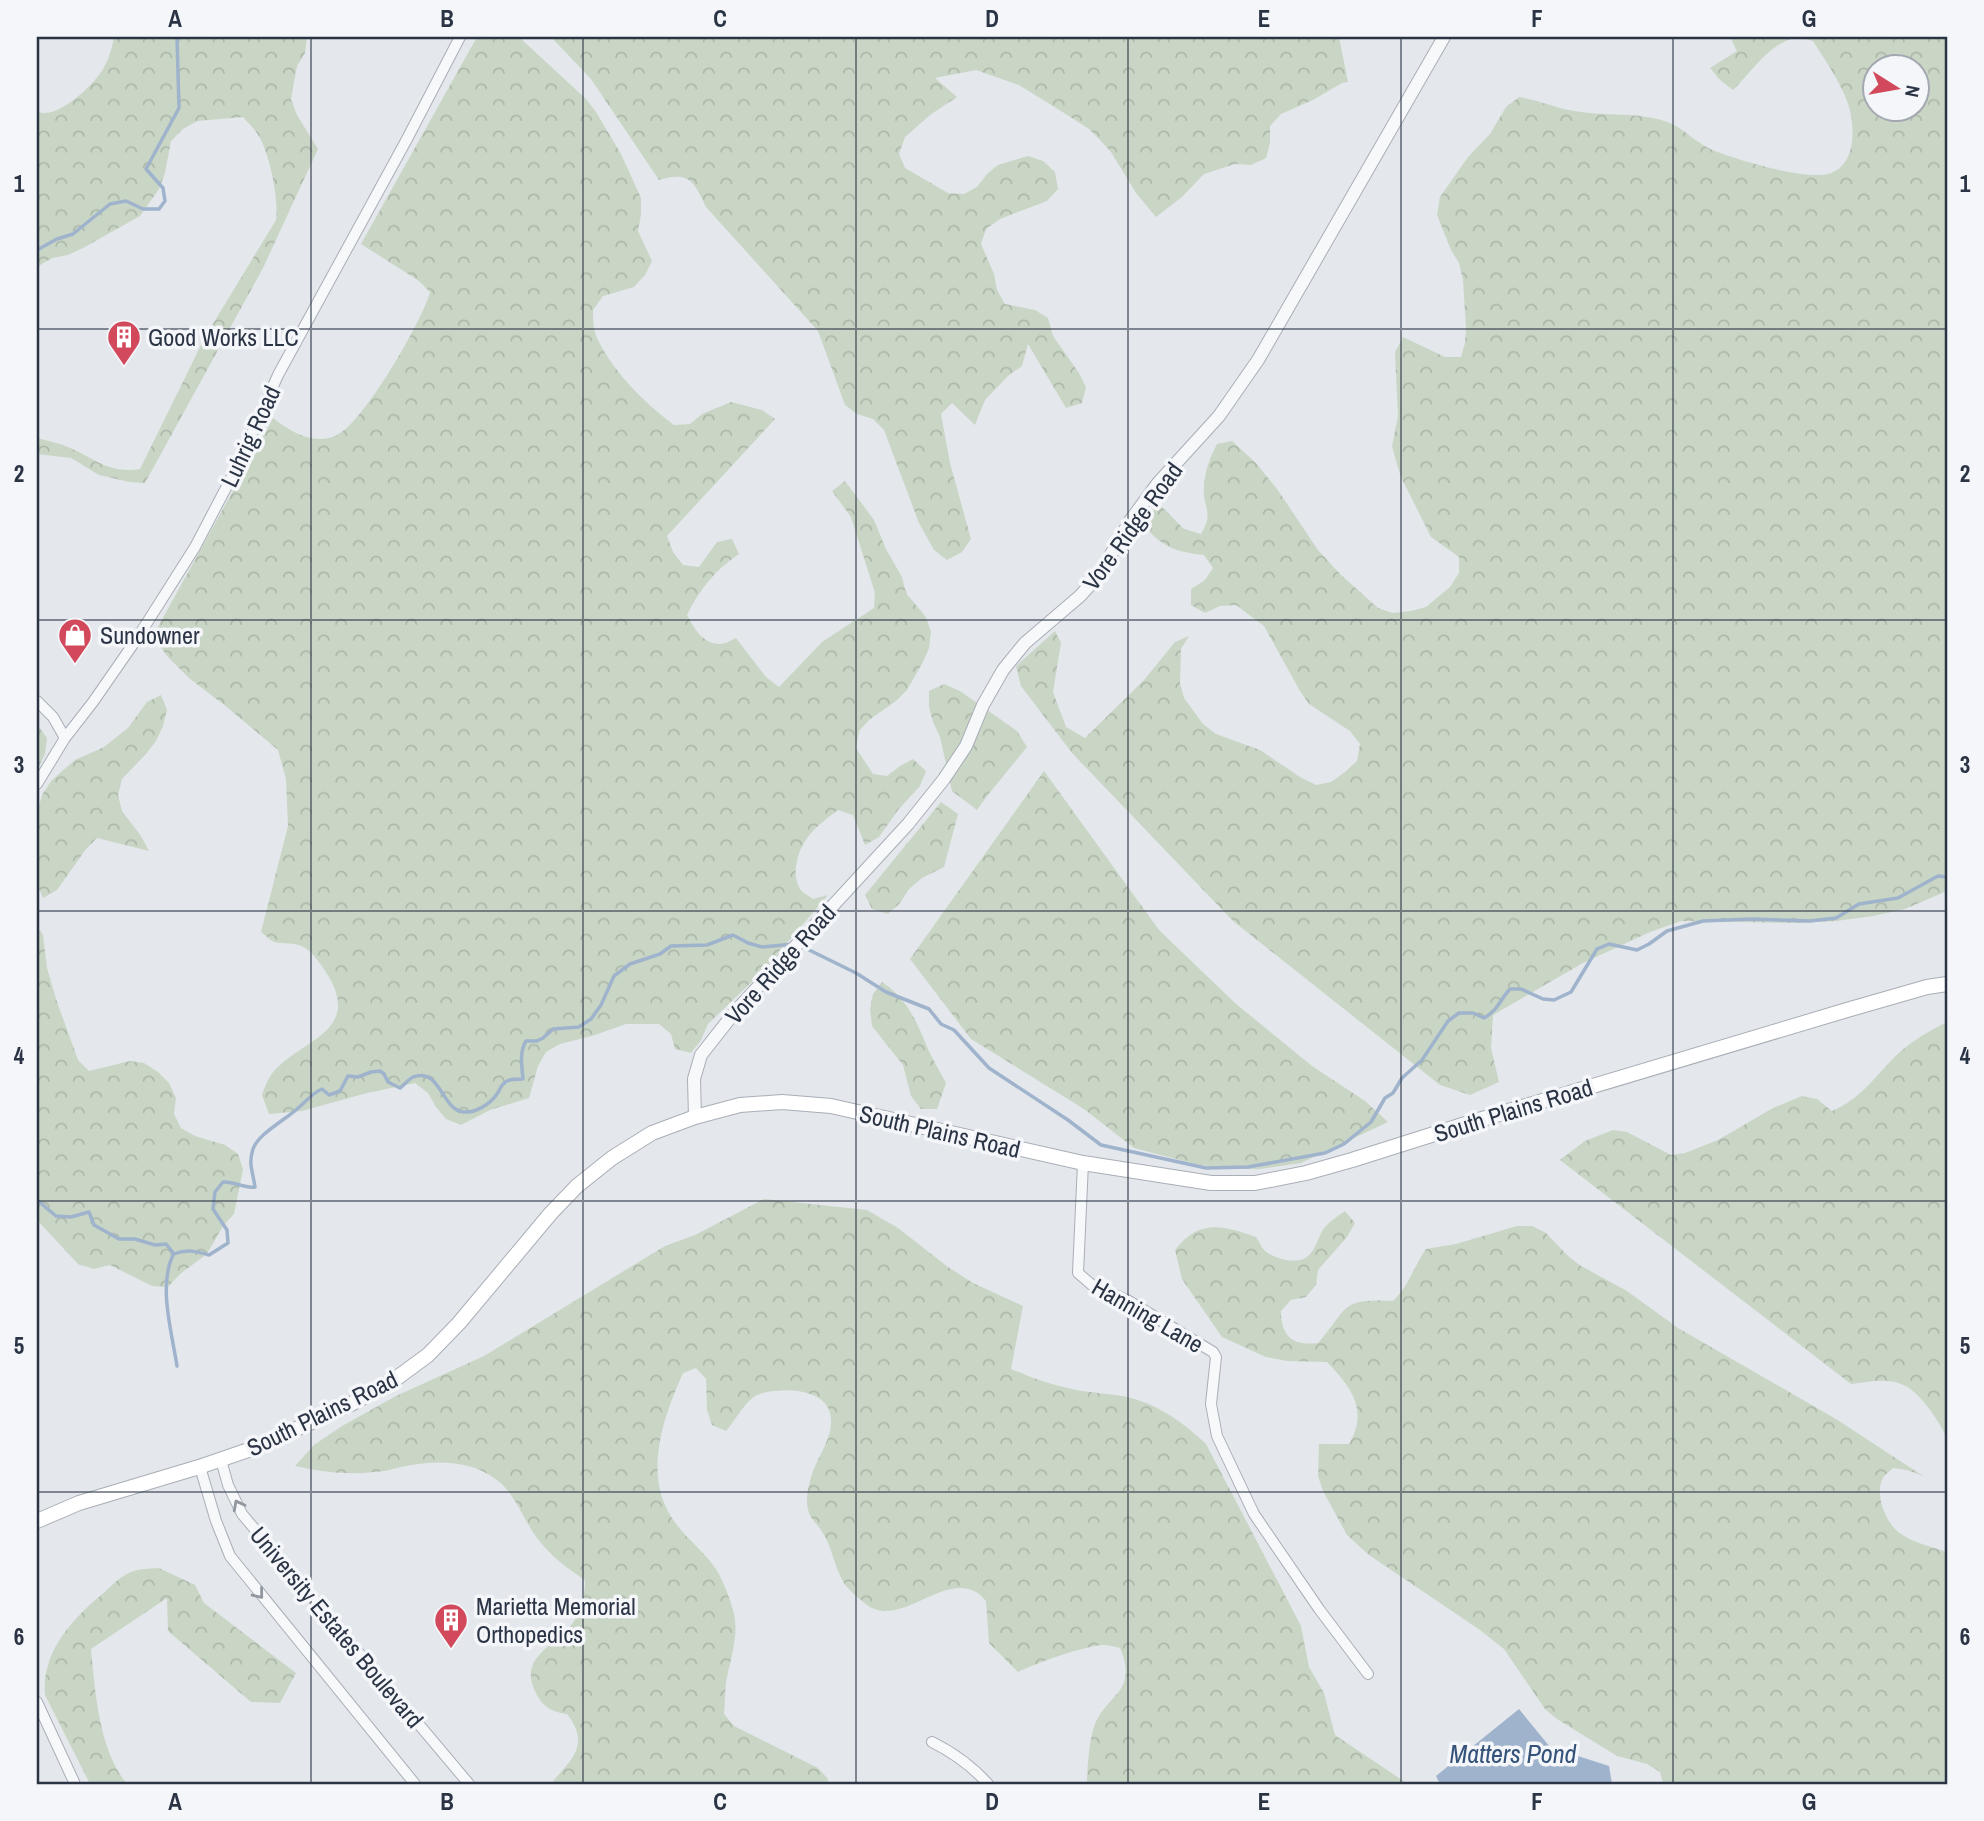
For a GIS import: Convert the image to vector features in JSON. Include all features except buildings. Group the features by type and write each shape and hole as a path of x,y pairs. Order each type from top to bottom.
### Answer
{"main road":[{"name":"South Plains Road","path":"37,1521 79,1503 221,1460 289,1433 394,1380 414,1366 459,1323 577,1186 612,1157 652,1133 695,1117 740,1105 782,1102 831,1106 1083,1163 1211,1183 1255,1183 1306,1173 1847,1010 1927,987 1947,984"}],"street":[{"name":"Luhrig Road","path":"37,784 65,738 136,640 195,547 240,463 278,375 460,37"},
{"name":"Vore Ridge Road","path":"695,1117 694,1079 701,1055 734,1013 908,824 966,746 1003,670 1025,643 1080,596 1100,574 1130,521 1158,483 1219,416 1258,360 1444,37"},
{"path":"37,701 53,717 65,738"},
{"name":"Hanning Lane","path":"1083,1163 1077,1273 1092,1285 1127,1300 1213,1352 1216,1357 1211,1404 1217,1436 1254,1514 1319,1609 1368,1674"},
{"name":"University Estates Boulevard","path":"221,1460 228,1485 243,1514 469,1784"},
{"name":"University Estates Boulevard","path":"200,1467 230,1556 415,1784"},
{"path":"37,1702 75,1784"},
{"path":"932,1742 972,1767 988,1784"}],"green space":[{"path":"114,37 307,37 305,53 297,66 291,99 297,115 318,149 263,268 145,483 99,475 71,458 37,454 37,438 64,446 111,467 140,469 205,337 276,220 276,201 264,146 243,117 197,121 183,129 171,141 159,189 140,216 83,248 52,258 37,267 37,111 54,111 83,92 103,69"},
{"path":"477,37 519,37 586,99 621,154 641,198 638,231 652,261 645,275 634,287 603,296 593,310 596,334 614,366 642,398 674,425 690,424 702,414 731,402 762,410 775,419 667,536 673,552 683,565 699,567 717,542 732,539 739,554 716,573 697,597 687,615 693,625 704,638 714,643 720,644 736,638 766,677 779,687 822,642 874,608 875,593 851,517 832,491 845,481 874,520 902,577 906,593 926,617 931,632 929,648 907,690 859,731 856,748 873,774 887,776 913,759 926,771 920,786 898,810 879,837 865,845 853,815 838,810 806,840 798,857 796,870 799,886 813,899 828,895 762,972 708,1024 691,1053 675,1049 671,1034 659,1024 626,1024 560,1044 546,1052 538,1066 529,1098 490,1110 461,1125 446,1119 428,1093 415,1083 302,1111 269,1114 262,1095 270,1076 290,1057 326,1031 334,1021 338,1009 337,995 329,977 312,954 297,945 274,942 261,932 288,826 286,779 278,750 189,678 167,656 153,636 273,418 303,436 320,439 337,435 348,427 376,392 416,325 430,292 419,281 361,244"},
{"path":"551,37 1339,37 1348,82 1281,114 1270,126 1270,143 1266,158 1251,165 1235,164 1204,174 1182,197 1156,217 1136,193 1111,152 1089,129 1061,111 1019,85 976,70 935,78 957,97 930,115 905,137 899,154 905,168 948,193 964,194 977,187 998,165 1028,156 1043,161 1055,172 1058,189 1047,201 1000,219 986,229 981,244 994,274 997,290 1005,304 1035,310 1048,318 1053,336 1086,387 1082,403 1066,408 1028,344 1022,366 1008,376 985,400 975,425 952,403 941,414 950,463 971,539 962,552 947,560 934,550 919,523 884,430 873,419 857,414 845,405 818,331 706,207 689,180 677,177 659,180 591,79"},
{"path":"1730,37 1796,37 1776,46 1733,90 1710,68 1737,51"},
{"path":"1798,37 1947,37 1947,891 1905,909 1873,916 1798,923 1681,921 1650,932 1583,963 1493,1015 1491,1048 1499,1082 1470,1095 1440,1085 1233,921 1072,753 1021,686 1016,666 1055,631 1061,643 1053,692 1066,727 1085,738 1144,680 1175,642 1189,636 1181,649 1180,683 1184,698 1203,724 1216,734 1260,750 1316,785 1331,782 1345,772 1357,761 1360,744 1350,731 1309,704 1264,626 1236,605 1220,606 1205,613 1191,605 1191,589 1205,580 1213,568 1204,555 1179,550 1159,540 1146,528 1148,513 1161,506 1184,529 1201,534 1208,515 1204,486 1208,464 1217,444 1232,441 1256,463 1277,489 1318,550 1378,608 1393,613 1426,607 1450,587 1459,573 1459,557 1431,537 1401,477 1396,461 1392,446 1398,416 1395,352 1403,337 1445,357 1461,357 1466,328 1463,280 1459,263 1437,215 1440,197 1468,157 1490,134 1506,107 1519,97 1575,111 1659,119 1676,126 1709,148 1739,159 1788,172 1828,174 1838,170 1844,163 1852,144 1853,132 1847,101 1813,41"},
{"path":"944,684 960,691 1017,731 1027,747 977,810 952,791 940,737 929,707 929,691"},
{"path":"161,695 167,710 163,726 146,754 122,779 118,795 122,811 149,851 97,838 57,890 43,898 37,884 37,811 43,793 52,780 75,760 104,747 128,728 147,702"},
{"path":"37,724 47,738 45,754 37,770"},
{"path":"1044,771 1159,930 1235,1003 1312,1066 1365,1101 1388,1122 1301,1163 1260,1169 1227,1169 1195,1164 1134,1148 1084,1109 971,1039 910,959"},
{"path":"941,802 958,814 944,867 922,878 888,914 872,909 865,895"},
{"path":"37,926 43,935 47,968 56,999 78,1060 89,1071 130,1061 144,1063 169,1083 176,1098 174,1114 181,1128 195,1136 225,1145 238,1154 243,1169 234,1214 223,1226 207,1254 180,1274 168,1287 152,1286 110,1265 94,1269 78,1264 37,1220"},
{"path":"882,982 910,1011 946,1083 937,1109 921,1109 911,1096 903,1065 872,1026 870,1009 873,994"},
{"path":"1947,1022 1947,1438 1928,1407 1908,1387 1889,1381 1851,1384 1560,1160 1585,1141 1613,1130 1627,1132 1671,1155 1685,1153 1718,1140 1773,1108 1802,1096 1817,1099 1832,1111 1852,1100 1906,1047"},
{"path":"764,1199 867,1210 898,1228 973,1283 1023,1306 1011,1369 1061,1386 1138,1400 1170,1415 1198,1436 1206,1444 1301,1626 1309,1667 1324,1693 1335,1735 1408,1784 1087,1784 1093,1730 1104,1709 1123,1685 1126,1676 1120,1648 1104,1645 1084,1648 1018,1672 989,1643 986,1601 974,1591 949,1589 897,1610 872,1608 844,1583 825,1536 808,1509 810,1480 831,1426 829,1410 824,1402 808,1393 797,1391 765,1392 748,1402 726,1431 712,1425 707,1410 706,1379 696,1368 683,1373 675,1391 662,1430 658,1470 666,1507 677,1525 715,1567 733,1609 735,1639 726,1682 724,1714 734,1726 818,1768 828,1779 828,1784 554,1784 553,1781 576,1750 577,1734 567,1714 549,1709 537,1695 531,1670 541,1653 574,1621 582,1601 585,1580 543,1545 504,1487 477,1469 454,1463 430,1463 354,1473 295,1466 314,1445 342,1426 396,1396 484,1356 665,1246 695,1235"},
{"path":"1345,1211 1355,1223 1347,1237 1318,1270 1316,1285 1306,1297 1291,1300 1281,1311 1283,1327 1295,1341 1318,1343 1341,1314 1354,1304 1363,1301 1393,1301 1426,1249 1456,1244 1517,1226 1532,1226 1546,1233 1581,1266 1627,1291 1678,1328 1836,1419 1923,1476 1893,1468 1883,1478 1880,1494 1887,1517 1901,1534 1947,1552 1947,1784 1663,1784 1660,1772 1647,1764 1617,1756 1557,1719 1545,1709 1504,1649 1369,1555 1347,1535 1323,1491 1318,1476 1319,1444 1349,1444 1355,1432 1357,1410 1350,1390 1327,1362 1287,1361 1266,1357 1222,1337 1182,1279 1175,1250 1193,1233 1212,1227 1256,1237 1265,1251 1285,1260 1297,1261 1313,1251 1324,1228"},
{"path":"159,1568 195,1585 204,1603 296,1673 280,1703 251,1702 168,1631 167,1598 91,1649 104,1738 110,1755 127,1784 90,1784 45,1695 48,1664 62,1636 82,1612 116,1582 135,1571"}],"water":[{"name":"Matters Pond","path":"1519,1709 1550,1747 1609,1766 1612,1784 1440,1784 1436,1776"}],"waterway":[{"path":"37,250 73,234 110,204 126,201 143,209 159,209 165,201 163,188 146,169 179,108 177,37"},
{"path":"801,946 856,973 886,992 929,1009 941,1024 954,1030 989,1068 1101,1145 1206,1168 1248,1167 1325,1153 1344,1144 1371,1122 1385,1098 1393,1093 1402,1078 1422,1060 1448,1021 1459,1013 1473,1013 1484,1018 1510,989 1521,989 1543,999 1554,1000 1571,992 1597,949 1609,944 1637,950 1667,931 1703,921 1810,921 1836,918 1859,904 1898,898 1938,876 1947,877"},
{"path":"37,1200 56,1216 71,1217 89,1212 94,1225 119,1239 135,1239 155,1245 166,1244 174,1254 191,1251 209,1255 228,1243 227,1230 213,1209 215,1192 223,1182 255,1187 251,1159 256,1143 318,1091 322,1089 329,1095 340,1091 348,1076 358,1077 371,1072 380,1071 388,1082 400,1088 413,1077 422,1076 430,1078 456,1110 473,1111 491,1101 505,1082 523,1079 522,1055 526,1041 537,1041 553,1029 579,1027 591,1019 601,1005 614,976 630,964 660,954 671,946 707,945 733,935 762,947 794,944"},
{"path":"173,1255 166,1295 177,1366"}],"place":[{"name":"Good Works LLC","path":"124,367"},
{"name":"Sundowner","path":"75,665"},
{"name":"Marietta Memorial Orthopedics","path":"451,1650"}]}
